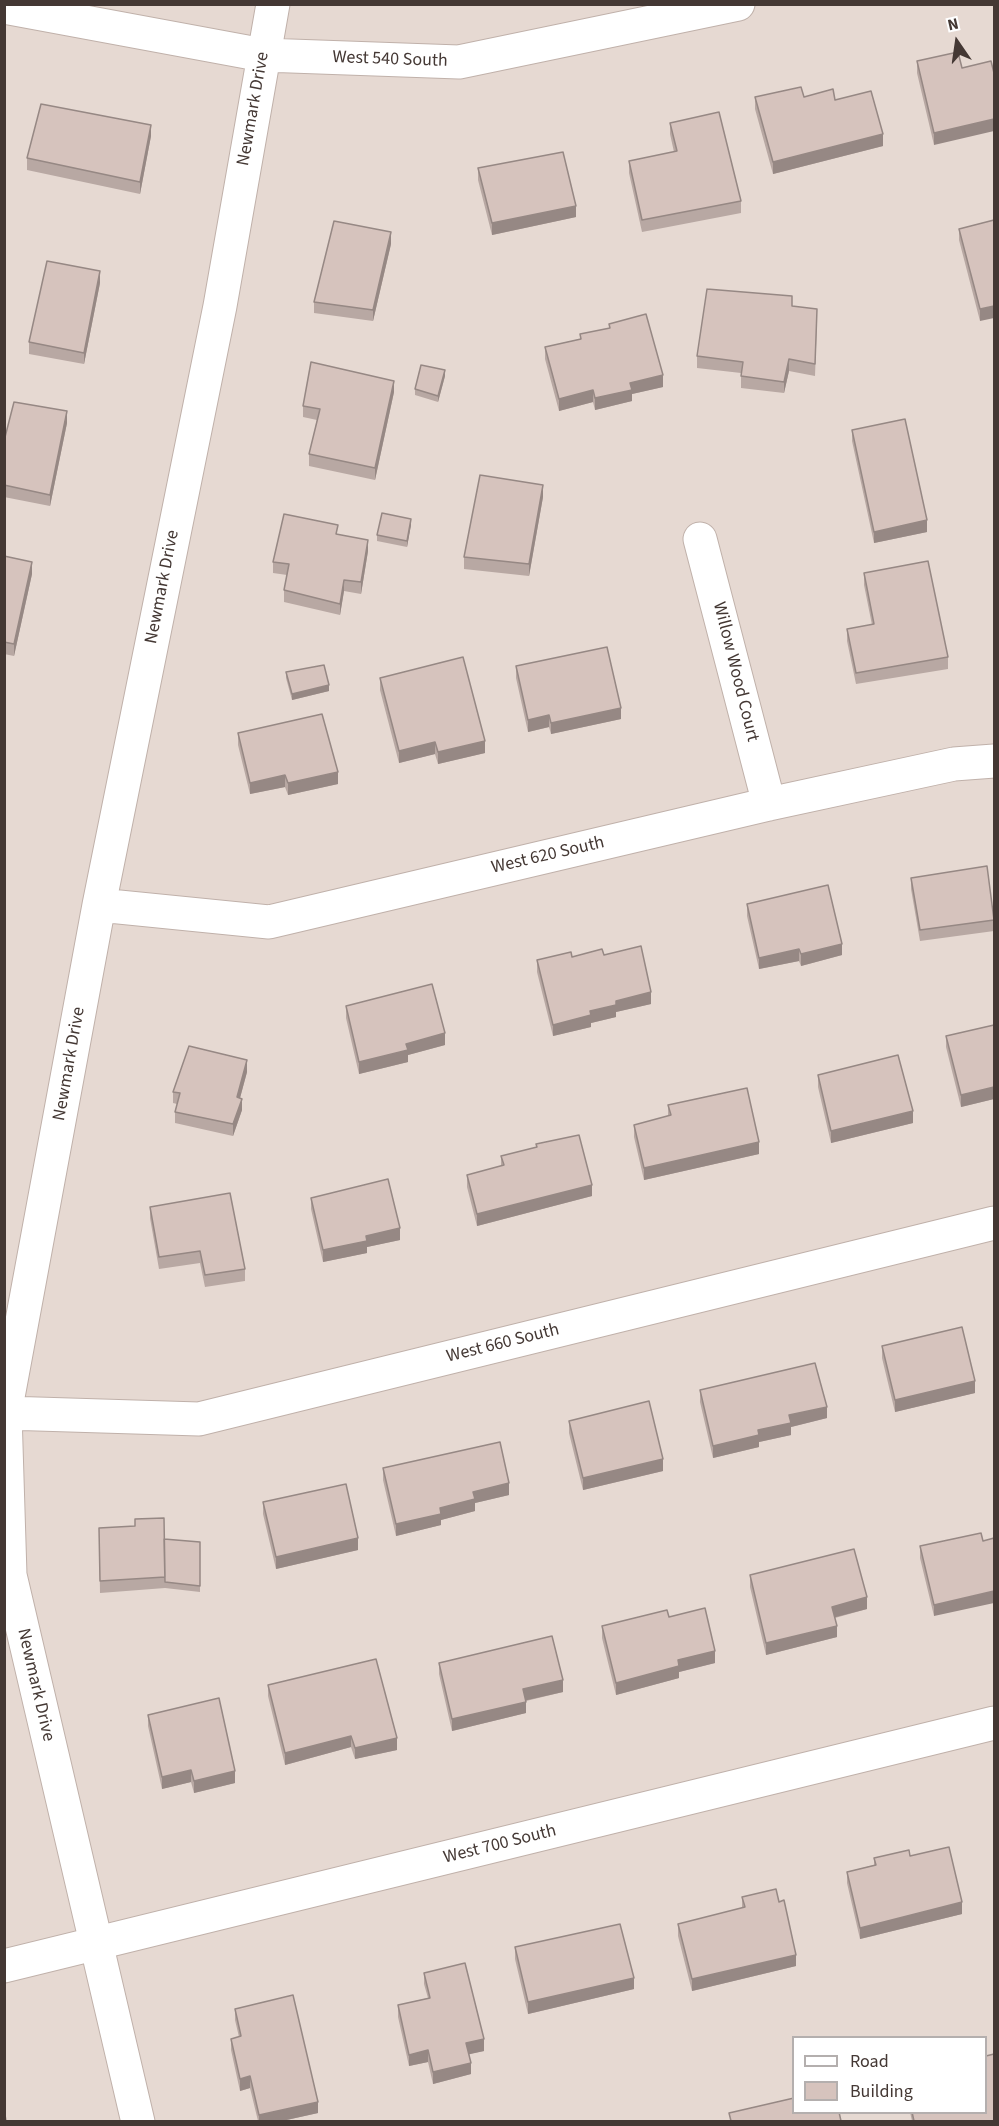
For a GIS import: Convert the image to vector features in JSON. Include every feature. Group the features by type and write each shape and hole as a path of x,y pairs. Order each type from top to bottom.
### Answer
{"street":[{"name":"Newmark Drive","path":"138,2121 10,1575 5,1413 99,905 220,306 273,4"},
{"name":"West 540 South","path":"4,7 264,55 459,63 738,4"},
{"name":"Willow Wood Court","path":"700,539 769,804"},
{"name":"West 620 South","path":"99,905 269,922 769,804 954,764 994,761"},
{"name":"West 660 South","path":"5,1413 199,1419 994,1223"},
{"name":"West 700 South","path":"4,1966 994,1723"}],"shaded area":[{"path":"5,5 994,5 994,2121 5,2122"}],"building":[{"path":"958,52 962,68 991,61 994,73 994,119 934,133 917,61"},
{"path":"801,87 804,97 833,89 835,100 871,91 883,134 773,162 755,97"},
{"path":"41,104 151,125 140,182 27,158"},
{"path":"719,112 741,201 642,220 629,161 677,151 670,123"},
{"path":"563,152 576,206 492,223 478,168"},
{"path":"994,220 994,306 980,309 959,229"},
{"path":"334,221 391,232 373,310 314,302"},
{"path":"47,261 100,271 84,353 29,342"},
{"path":"707,289 792,296 792,306 817,309 815,364 789,359 784,382 741,376 743,362 697,356"},
{"path":"646,314 663,375 630,383 632,390 595,398 593,390 559,399 545,347 581,339 580,334 610,328 609,324"},
{"path":"311,362 394,381 375,468 309,454 320,409 303,406"},
{"path":"421,365 445,370 438,396 415,389"},
{"path":"14,402 67,411 50,495 4,485 4,441"},
{"path":"905,419 927,520 874,532 852,430"},
{"path":"480,475 543,485 529,564 464,557"},
{"path":"382,513 411,519 407,541 377,535"},
{"path":"284,514 338,525 336,534 368,540 361,582 344,580 340,604 284,590 289,564 273,562"},
{"path":"4,556 32,562 14,644 4,642"},
{"path":"928,561 948,657 856,673 847,629 874,624 864,573"},
{"path":"607,647 621,708 551,723 549,715 528,720 516,666"},
{"path":"463,657 485,741 438,752 435,742 399,751 380,678"},
{"path":"324,665 329,685 292,694 286,672"},
{"path":"322,714 338,772 288,783 285,775 250,783 238,733"},
{"path":"987,866 994,920 920,930 911,878"},
{"path":"828,885 842,944 801,954 799,949 759,958 747,904"},
{"path":"641,946 651,992 616,1001 616,1005 590,1011 591,1015 553,1025 537,960 571,952 572,957 602,949 604,955"},
{"path":"432,984 445,1033 406,1044 408,1050 359,1062 346,1006"},
{"path":"994,1025 994,1087 961,1095 946,1036"},
{"path":"189,1046 247,1060 237,1097 242,1099 233,1124 175,1112 180,1093 173,1092"},
{"path":"898,1055 913,1111 831,1131 818,1075"},
{"path":"747,1088 759,1142 644,1168 634,1125 671,1115 668,1105"},
{"path":"579,1135 592,1185 477,1214 467,1175 504,1165 501,1156 537,1147 536,1144"},
{"path":"388,1179 400,1228 366,1236 367,1241 323,1250 311,1198"},
{"path":"230,1193 245,1269 205,1275 200,1251 159,1257 150,1207"},
{"path":"962,1327 975,1381 895,1400 882,1346"},
{"path":"815,1363 827,1407 789,1415 791,1423 758,1430 759,1435 713,1446 700,1390"},
{"path":"649,1401 663,1459 583,1478 569,1421"},
{"path":"500,1442 509,1483 473,1492 475,1499 440,1508 441,1514 396,1524 383,1468"},
{"path":"346,1484 358,1538 276,1557 263,1502"},
{"path":"164,1518 165,1577 100,1581 99,1528 135,1526 135,1519"},
{"path":"981,1533 983,1541 994,1538 994,1591 934,1605 920,1546"},
{"path":"164,1539 200,1542 200,1586 165,1582"},
{"path":"854,1549 867,1597 832,1607 837,1626 766,1643 750,1575"},
{"path":"705,1608 715,1651 678,1660 679,1666 616,1683 602,1626 667,1610 669,1617"},
{"path":"552,1636 563,1680 523,1689 526,1702 452,1719 439,1663"},
{"path":"376,1659 397,1738 355,1748 351,1736 285,1753 268,1685"},
{"path":"219,1698 235,1771 194,1781 191,1770 162,1777 148,1715"},
{"path":"949,1847 962,1902 860,1928 847,1872 876,1865 874,1858 909,1850 910,1856"},
{"path":"776,1889 779,1902 784,1900 796,1955 692,1979 678,1924 745,1907 742,1897"},
{"path":"620,1924 634,1978 528,2002 515,1947"},
{"path":"465,1963 484,2039 466,2043 471,2063 433,2072 428,2050 409,2055 398,2005 430,1998 424,1973"},
{"path":"293,1995 318,2102 259,2115 250,2076 240,2079 231,2039 241,2036 235,2009"},
{"path":"994,2054 994,2121 914,2121 912,2114 987,2114 987,2056"},
{"path":"792,2098 792,2114 839,2114 841,2121 731,2121 729,2113"}]}
